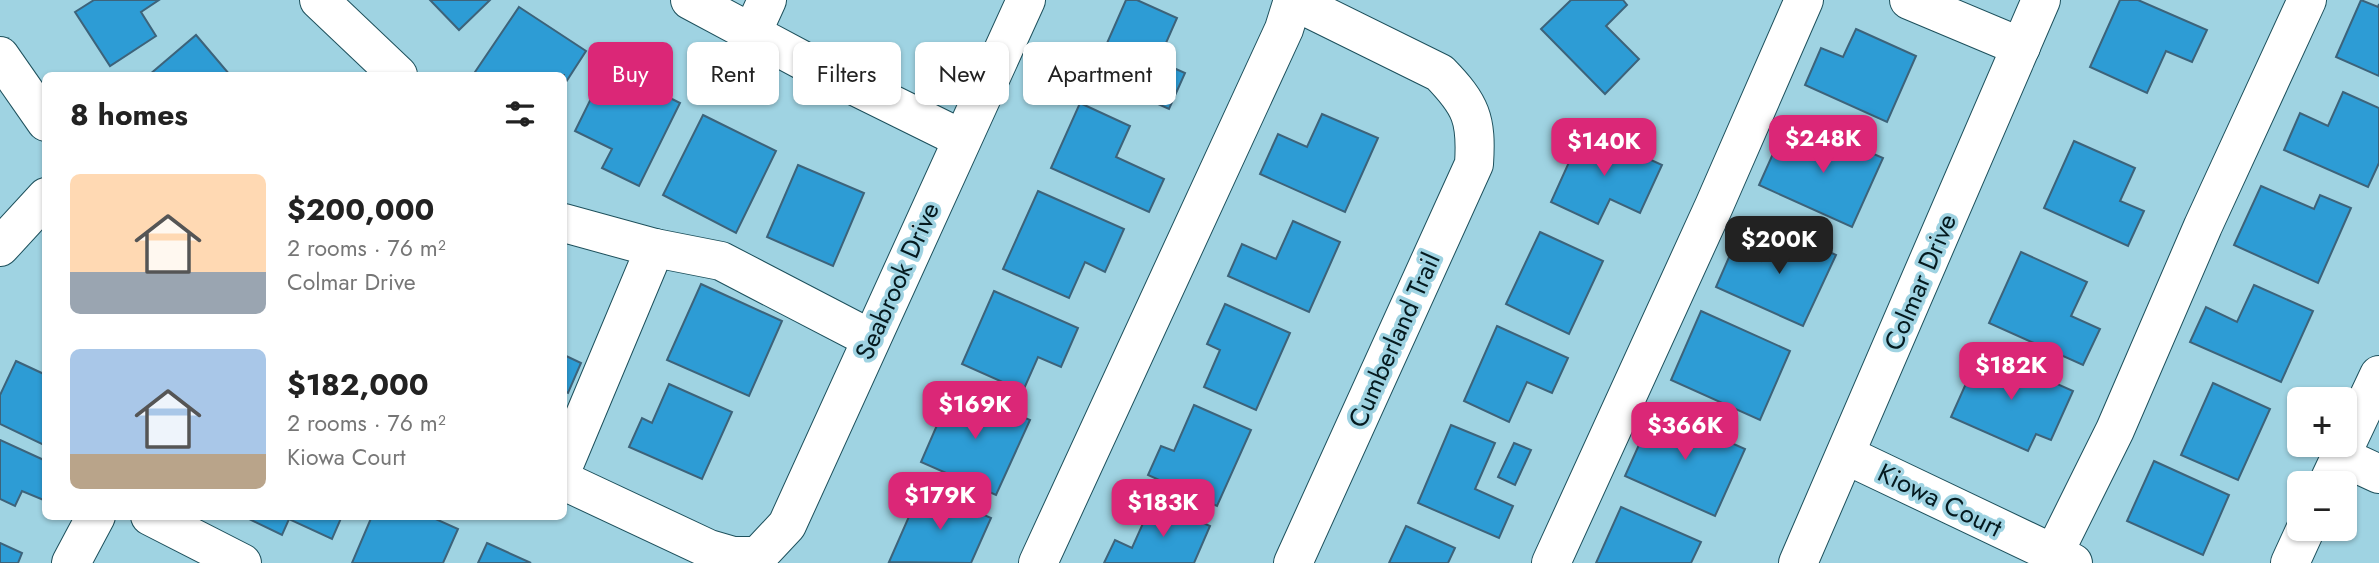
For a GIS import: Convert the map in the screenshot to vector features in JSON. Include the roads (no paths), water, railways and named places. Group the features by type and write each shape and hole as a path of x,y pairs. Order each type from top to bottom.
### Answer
{"street":[{"path":"319,0 396,72"},
{"path":"690,0 760,17 962,139"},
{"name":"Seabrook Drive","path":"567,482 709,549 733,556 758,556 787,525 1026,0"},
{"path":"1038,563 1284,30 1293,0"},
{"name":"Cumberland Trail","path":"1293,0 1440,73 1459,92 1471,112 1476,136 1474,164 1293,563"},
{"path":"1552,563 1804,0"},
{"path":"1909,0 2021,47"},
{"name":"Colmar Drive","path":"1798,563 2041,0"},
{"path":"2058,560 2203,226 2307,0"},
{"path":"0,56 42,116"},
{"path":"0,247 42,201"},
{"path":"567,224 655,248 720,261 871,339"},
{"path":"567,458 655,248"},
{"path":"2379,375 2334,470 2379,474"},
{"name":"Kiowa Court","path":"1846,455 2058,560"},
{"path":"71,563 94,520"},
{"path":"158,520 242,563"},
{"path":"2290,563 2300,541"}]}
